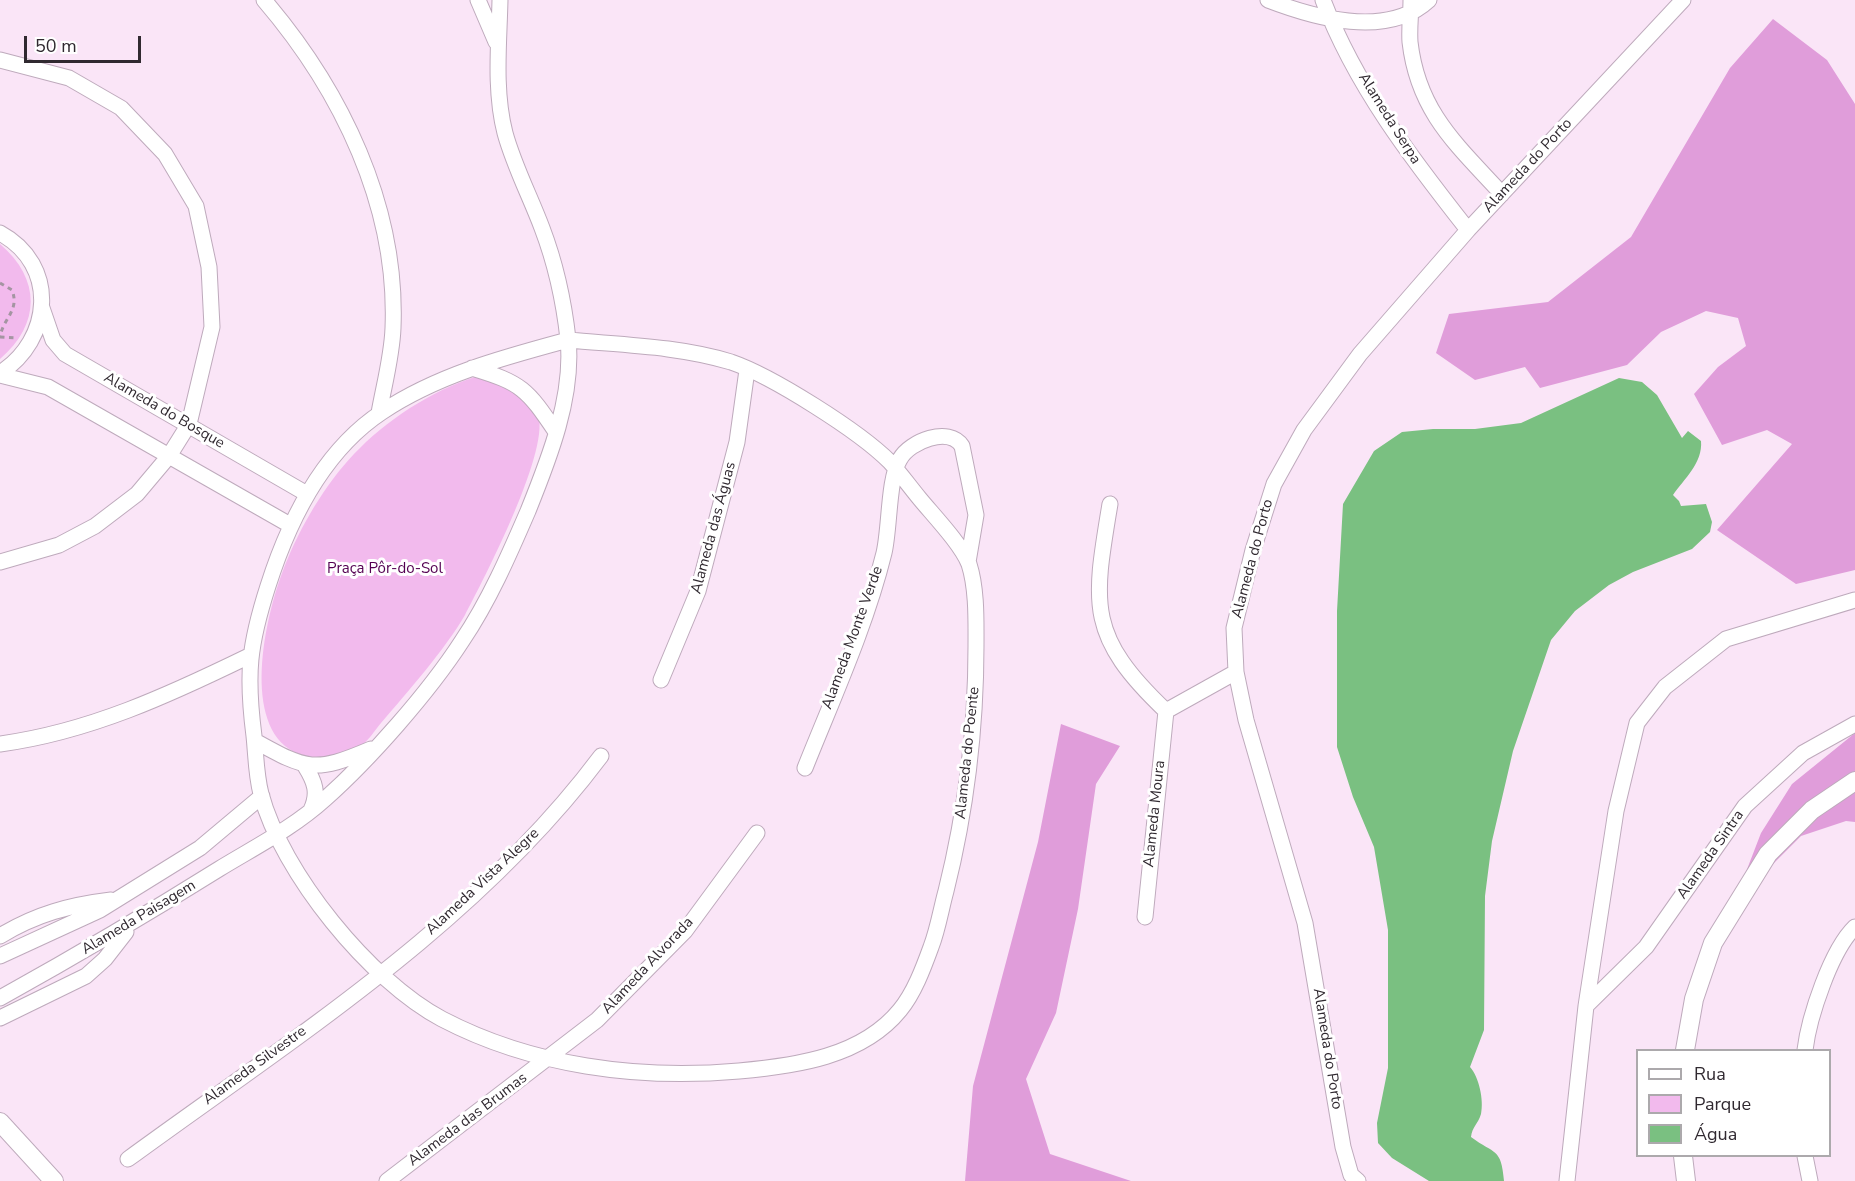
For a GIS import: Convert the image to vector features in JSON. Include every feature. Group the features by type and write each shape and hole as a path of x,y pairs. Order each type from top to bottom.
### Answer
{"street":[{"path":"264,0 298,39 326,85 352,134 382,219 389,261 393,328 379,413"},
{"path":"478,0 499,48"},
{"path":"278,835 324,801 376,747 462,642 492,589 541,479 556,432 568,365 568,340 559,290 543,230 516,166 504,130 498,86 500,0"},
{"path":"1268,0 1309,15 1366,22 1401,17 1411,6 1429,0"},
{"name":"Alameda Serpa","path":"1323,0 1362,80 1408,154 1468,230"},
{"name":"Alameda do Porto","path":"1358,1181 1351,1174 1343,1148 1305,923 1246,720 1236,672 1234,628 1253,550 1274,484 1304,430 1360,354 1468,230 1683,0"},
{"path":"1411,6 1410,40 1415,73 1438,123 1502,194"},
{"path":"0,60 69,78 121,108 165,154 196,206 209,267 212,327 189,424 169,456 137,494 94,526 59,545 0,562"},
{"path":"0,233 24,252 35,269 41,288 42,308 35,337 26,352 0,374"},
{"name":"Alameda do Bosque","path":"42,308 52,340 65,354 307,494"},
{"name":"Alameda do Poente","path":"568,340 669,349 733,363 783,387 837,421 890,463 938,520 968,562 976,616 976,700 957,848 933,942 902,1008 880,1031 845,1049 794,1065 732,1072 650,1073 549,1059 507,1047 438,1017 382,974 345,939 297,872 262,796 249,702 249,656 267,587 290,525 307,494 347,444 379,413 472,368 568,340"},
{"path":"472,368 503,377 522,387 534,399 556,432"},
{"name":"Alameda das Águas","path":"660,680 698,591 737,442 747,370"},
{"path":"0,374 48,387 290,525"},
{"path":"895,470 899,459 916,444 945,436 959,442 964,451 976,515 968,562"},
{"name":"Alameda Monte Verde","path":"805,768 867,609 884,552 895,470"},
{"path":"1110,504 1098,592 1104,627 1118,658 1136,682 1166,711 1236,672"},
{"path":"1567,1181 1586,1006 1616,811 1637,723 1665,687 1726,639 1855,600"},
{"path":"0,744 44,738 107,719 162,698 249,656"},
{"name":"Alameda Moura","path":"1145,916 1166,711"},
{"name":"Alameda Sintra","path":"1586,1006 1646,947 1746,806 1803,753 1855,724"},
{"path":"255,741 305,766 323,767 376,747"},
{"name":"Alameda Vista Alegre","path":"382,974 506,866 566,801 601,756"},
{"path":"305,766 313,778 315,790 316,799 311,810"},
{"path":"1684,1049 1694,999 1713,943 1768,854 1812,810 1855,781"},
{"name":"Alameda Paisagem","path":"0,956 100,910 200,848 262,796"},
{"name":"Alameda Alvorada","path":"549,1059 597,1020 685,931 757,833"},
{"name":"Alameda Paisagem","path":"0,998 112,936 278,835"},
{"path":"0,936 26,920 69,905 117,899"},
{"path":"100,910 112,936"},
{"path":"0,1018 86,976 105,959 134,922"},
{"path":"1805,1049 1827,978 1843,939 1855,927"},
{"name":"Alameda Silvestre","path":"128,1158 382,974"},
{"name":"Alameda das Brumas","path":"387,1181 549,1059"},
{"path":"0,1122 54,1181"},
{"path":"1683,1157 1686,1181"},
{"path":"1804,1157 1810,1181"}],"path":[{"path":"0,283 12,290 15,303 0,337"},
{"path":"1,319 6,320"}],"green space":[{"path":"0,244 23,272 31,301 29,316 23,331 0,359"},
{"name":"Praça Pôr-do-Sol","path":"485,374 505,380 532,405 537,412 540,429 535,452 514,513 486,573 465,615 448,642 364,744 335,757 318,759 296,753 285,746 272,729 265,707 262,682 263,655 273,602 294,544 310,514 338,472 373,436 402,413 434,394"}],"shaded area":[{"path":"1773,19 1827,60 1855,104 1855,570 1796,584 1717,530 1792,444 1767,430 1722,445 1694,394 1718,367 1746,346 1738,318 1706,311 1661,332 1627,365 1540,388 1525,367 1475,380 1436,353 1449,314 1548,302 1631,237 1730,68"},
{"path":"1061,724 1120,746 1096,784 1078,909 1056,1013 1026,1079 1050,1154 1131,1181 965,1181 973,1086 1038,842"},
{"path":"1855,733 1855,822 1846,821 1801,836 1734,903 1761,833 1792,784"}],"water":[{"path":"1619,378 1642,382 1657,395 1682,438 1688,431 1701,441 1696,464 1673,495 1681,506 1706,504 1712,522 1710,532 1692,549 1633,572 1609,585 1575,611 1551,640 1513,751 1492,841 1485,896 1484,1030 1470,1067 1478,1083 1482,1102 1481,1114 1471,1137 1499,1157 1504,1181 1429,1181 1392,1158 1378,1143 1377,1123 1388,1068 1388,930 1374,847 1353,797 1337,747 1337,611 1343,504 1374,451 1402,432 1475,429 1521,423"}]}
